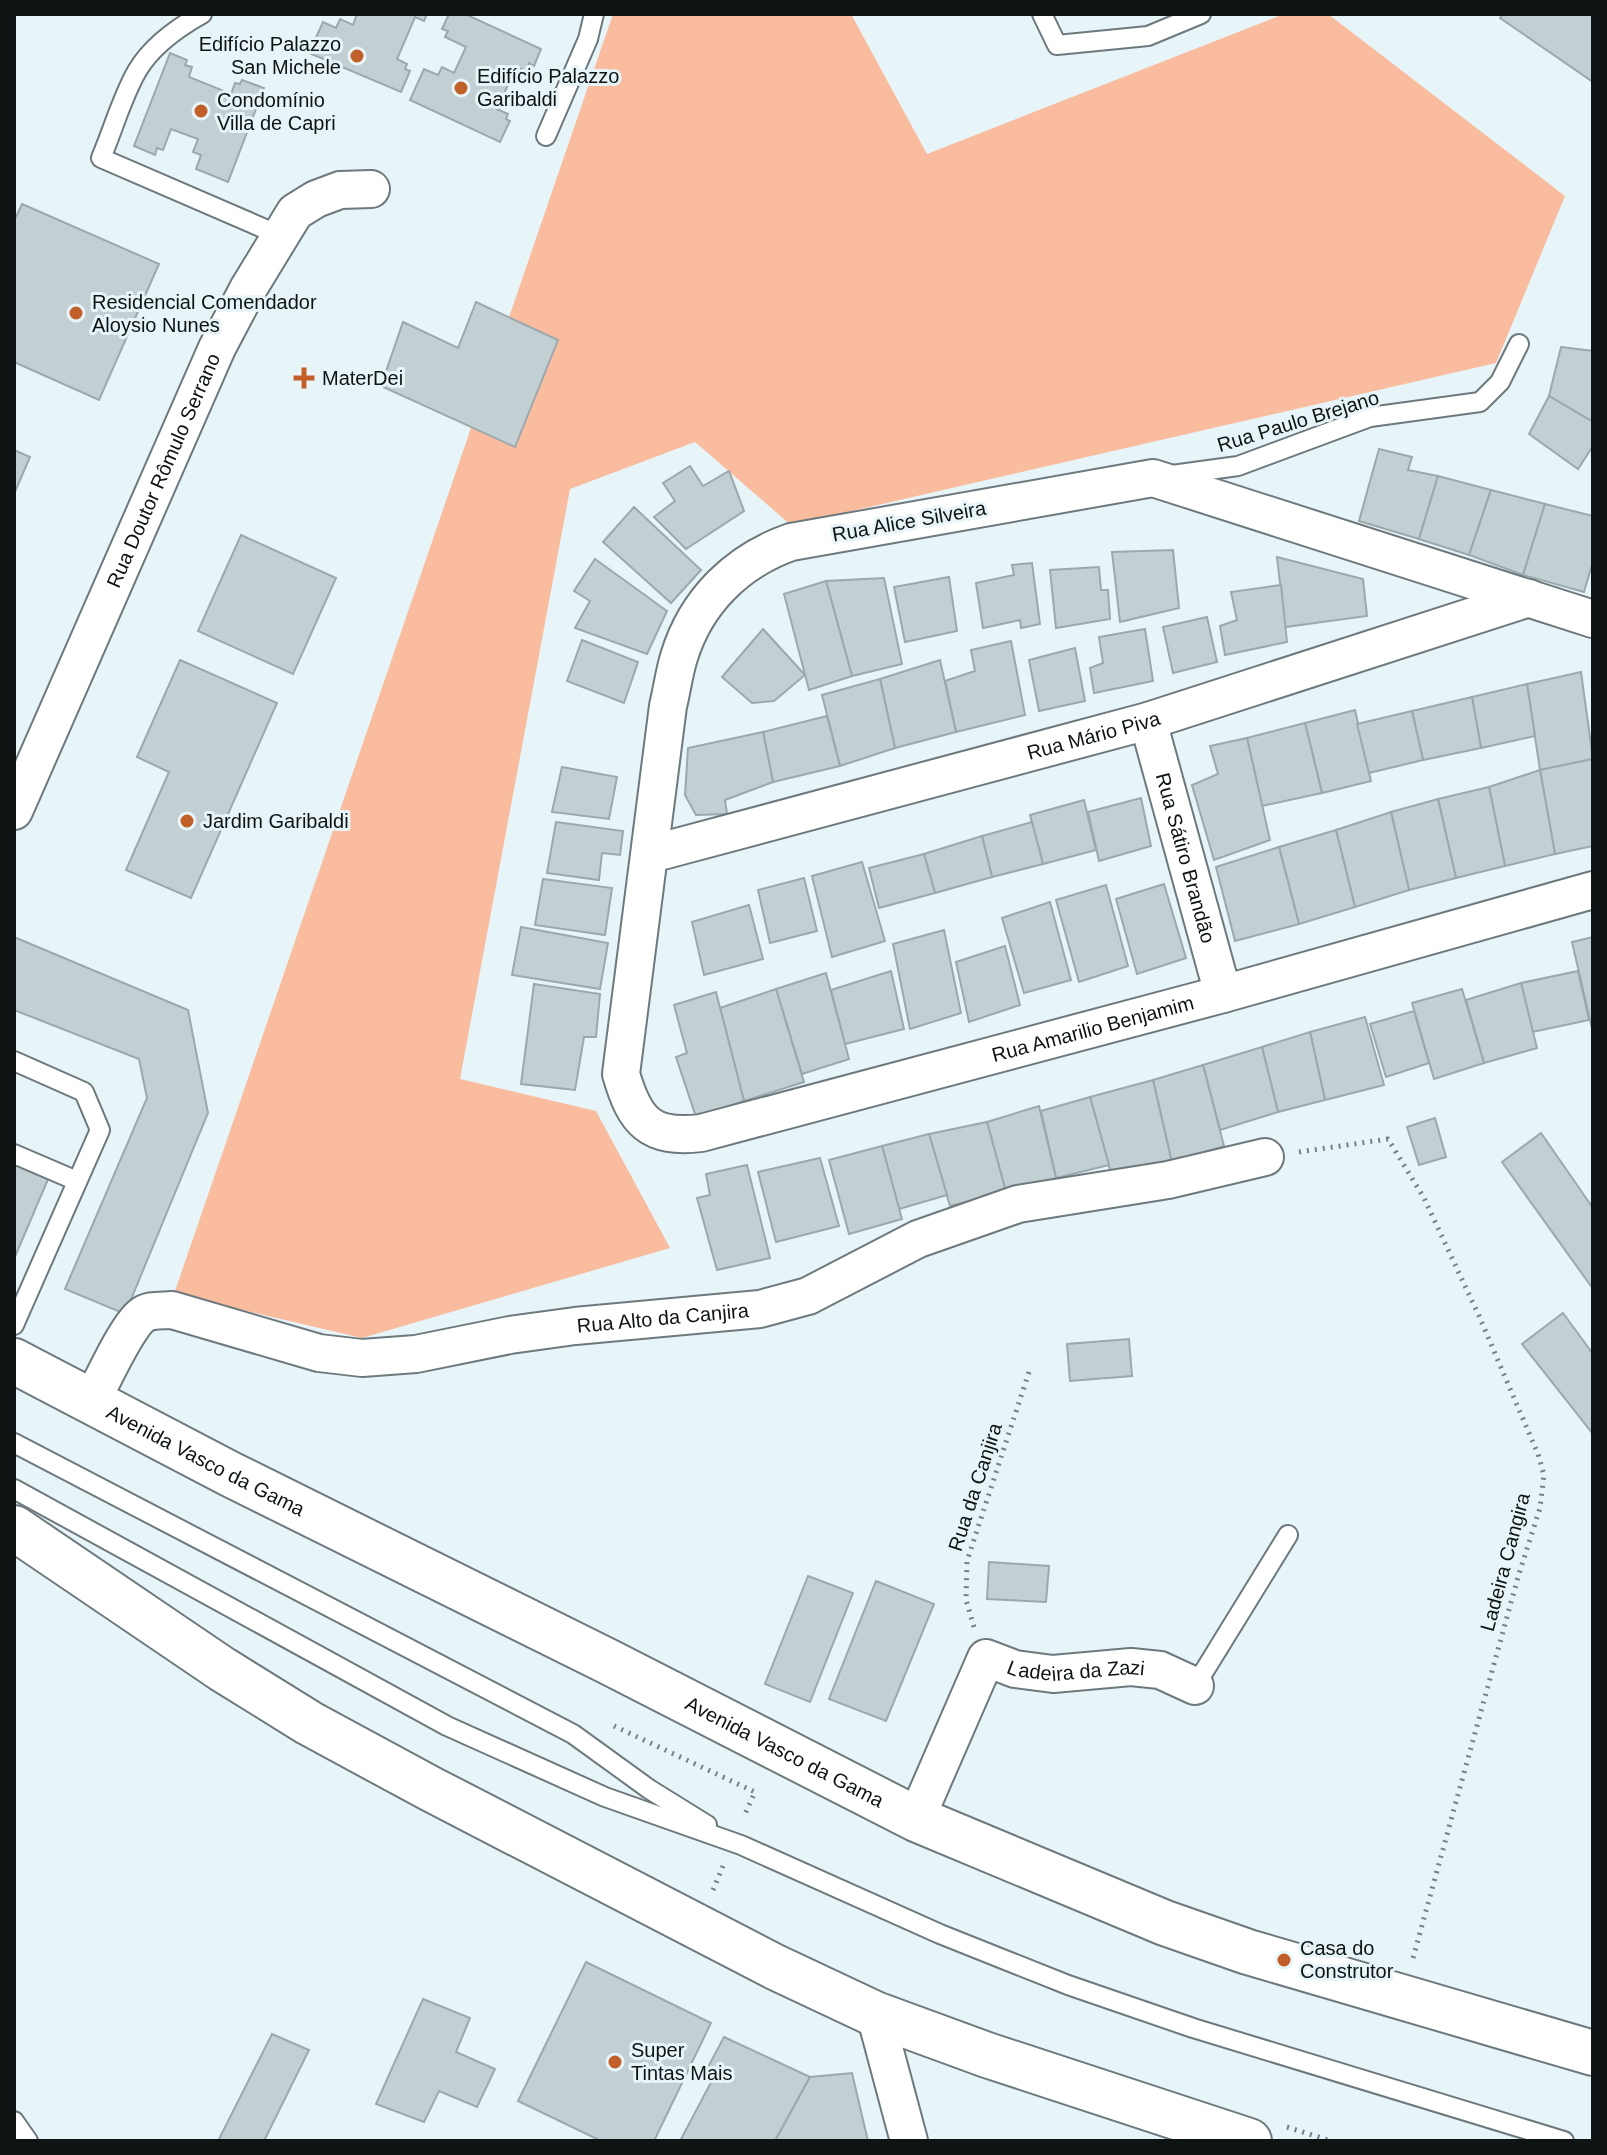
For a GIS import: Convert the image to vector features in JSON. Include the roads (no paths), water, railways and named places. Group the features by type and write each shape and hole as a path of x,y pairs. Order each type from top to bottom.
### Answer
{"main road":[{"name":"Avenida Vasco da Gama","path":"14,1361 238,1478 916,1819 1165,1923 1248,1952 1593,2053"},
{"path":"14,1528 222,1669 309,1723 775,1967 875,2014 1093,2092 1249,2141"}],"street":[{"name":"Rua Doutor Rômulo Serrano","path":"14,811 217,348 279,235 295,212 316,199 340,190 371,189"},
{"name":"Rua Alice Silveira","path":"621,1074 668,706 679,656 700,611 729,576 764,551 791,542 1153,478 1593,619"},
{"name":"Rua Mário Piva","path":"651,854 1148,721 1529,598"},
{"name":"Rua Sátiro Brandão","path":"1148,721 1223,994"},
{"name":"Rua Amarilio Benjamim","path":"621,1074 630,1102 646,1124 675,1136 701,1133 1223,994 1593,890"},
{"name":"Rua Alto da Canjira","path":"92,1400 127,1336 141,1316 152,1311 172,1310 319,1353 362,1358 416,1354 510,1335 575,1326 760,1309 808,1296 918,1239 1018,1204 1168,1180 1265,1157"},
{"name":"Ladeira da Zazi","path":"916,1819 986,1658 1015,1669 1053,1674 1131,1667 1160,1670 1195,1686"},
{"path":"875,2014 909,2141"}],"lane":[{"path":"202,14 183,24 158,46 137,71 101,158 279,235"},
{"path":"546,136 588,39 594,14"},
{"path":"1042,14 1057,45 1148,36 1201,14"},
{"name":"Rua Paulo Brejano","path":"1153,478 1238,466 1370,417 1480,402 1500,382 1519,344"},
{"path":"14,1061 84,1092 100,1130 14,1325"},
{"path":"14,1154 77,1181"},
{"path":"14,1443 573,1734 649,1789 741,1845"},
{"path":"14,1489 447,1726 605,1797 741,1845 940,1934 1068,1985 1193,2028 1564,2141"},
{"path":"1195,1686 1288,1535"},
{"path":"14,2121 28,2141"}],"place":[{"name":"Edifício Palazzo San Michele","path":"357,56"},
{"name":"Edifício Palazzo Garibaldi","path":"461,88"},
{"name":"Condomínio Villa de Capri","path":"201,111"},
{"name":"Residencial Comendador Aloysio Nunes","path":"76,313"},
{"name":"MaterDei","path":"304,378"},
{"name":"Jardim Garibaldi","path":"187,821"},
{"name":"Casa do Construtor","path":"1284,1960"},
{"name":"Super Tintas Mais","path":"615,2062"}]}
